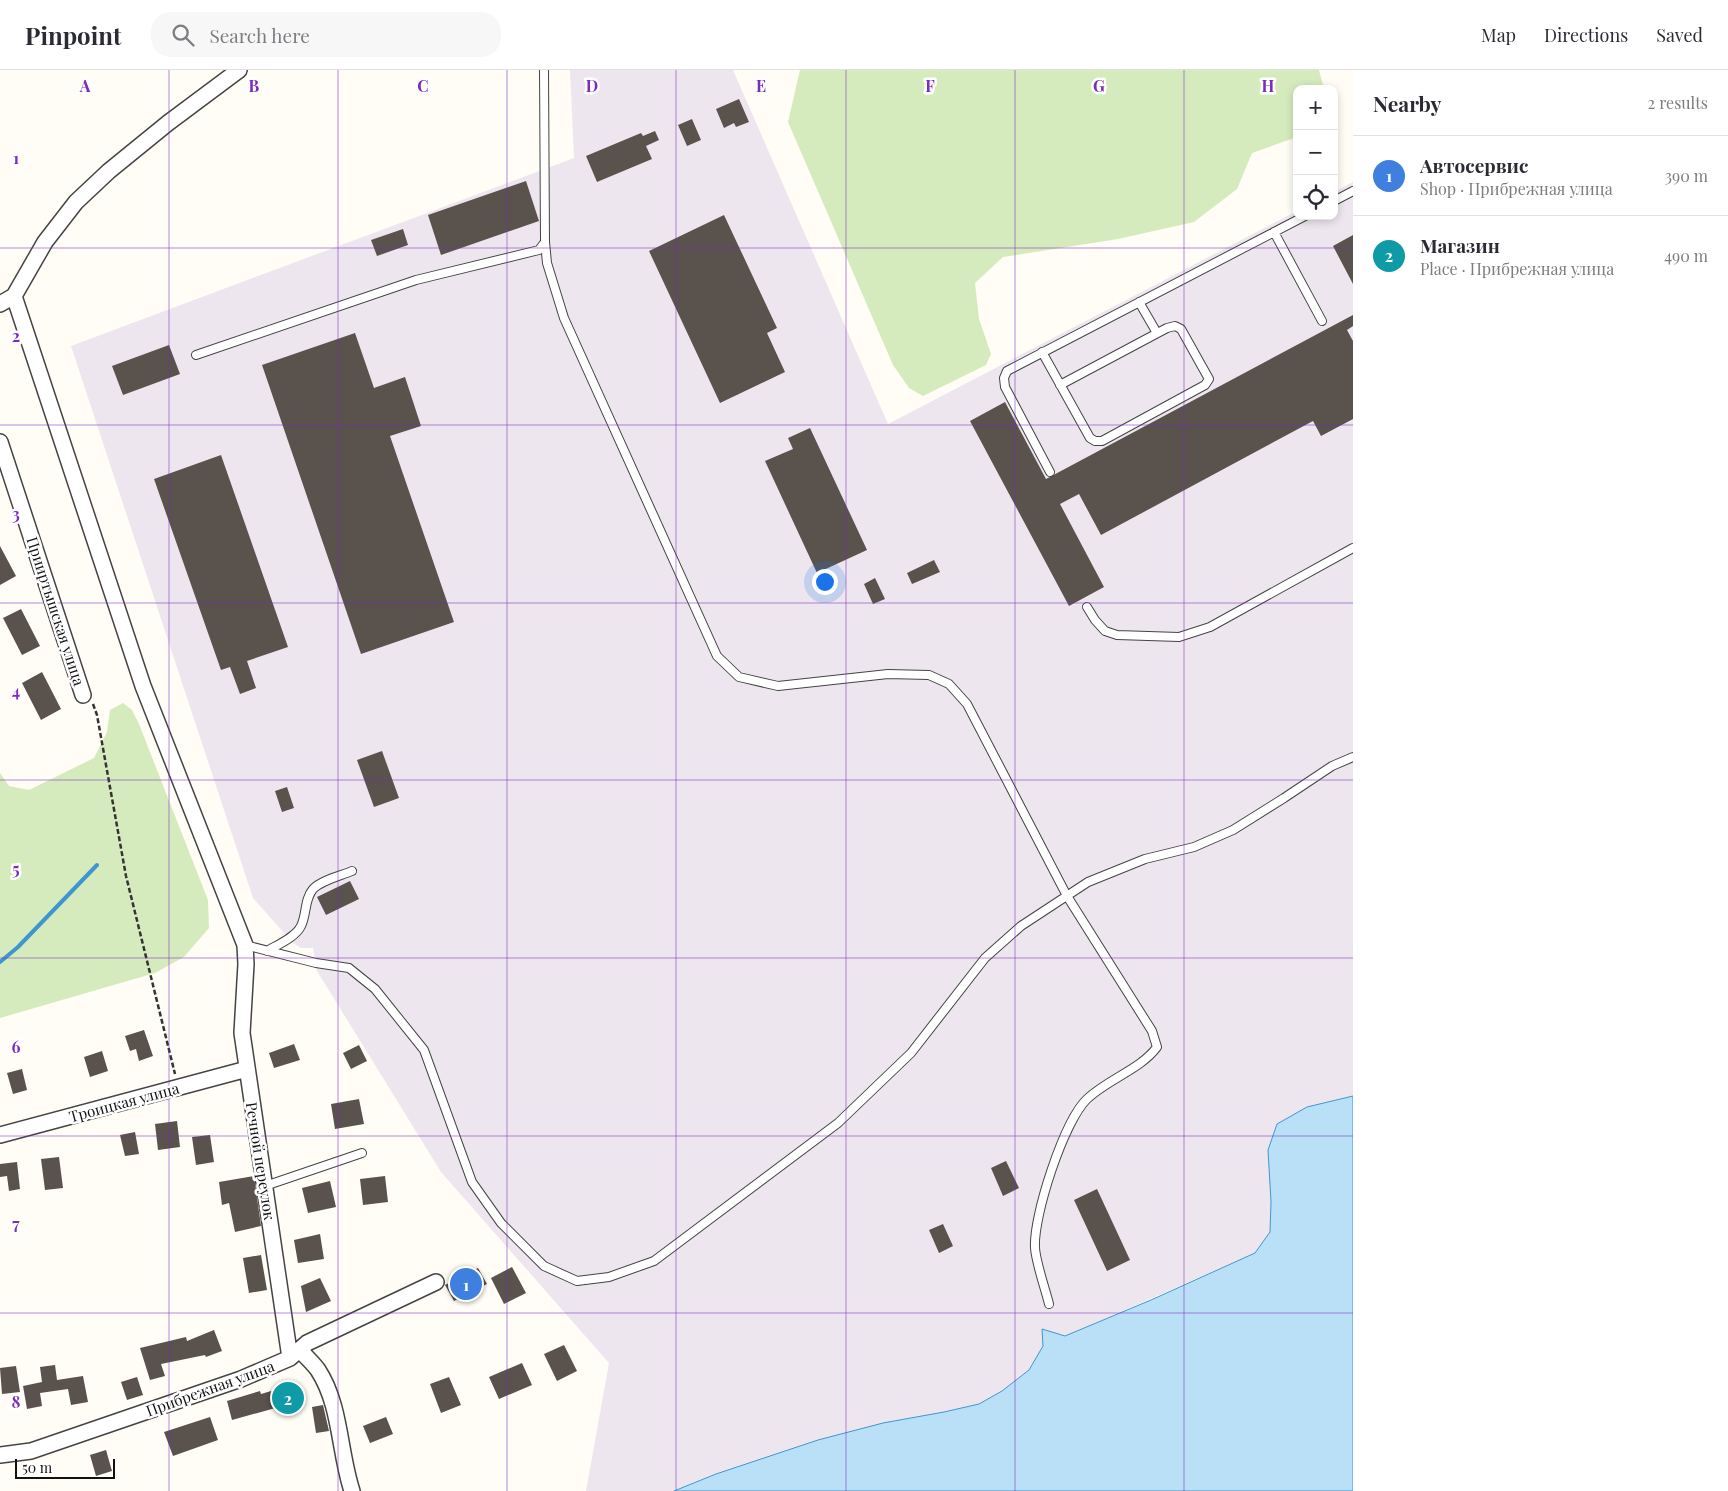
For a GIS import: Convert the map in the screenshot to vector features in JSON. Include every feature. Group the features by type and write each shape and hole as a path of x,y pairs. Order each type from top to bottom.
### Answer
{"street":[{"path":"0,304 14,296 45,242 76,202 109,170 239,70"},
{"name":"Речной переулок","path":"14,296 143,686 245,945 246,964 242,1033 264,1186 295,1354"},
{"name":"Прииртышская улица","path":"0,442 83,695"},
{"name":"Троицкая улица","path":"0,1135 247,1069"},
{"name":"Прибрежная улица","path":"0,1455 31,1451 242,1379 295,1354 307,1343 436,1282"},
{"path":"295,1354 318,1371 334,1404 345,1470 352,1491"}],"lane":[{"path":"544,70 545,242 547,263 564,318 717,656 739,677 778,686 888,674 929,675 950,684 967,704 1066,896 1152,1031 1156,1047 1150,1057 1104,1085 1085,1100 1065,1134 1040,1205 1035,1248 1049,1304"},
{"path":"1338,199 1353,192"},
{"path":"1050,472 1005,387 1004,378 1007,371 1297,220"},
{"path":"1274,232 1322,321"},
{"path":"196,354 416,280 539,250 545,242"},
{"path":"1139,302 1157,333"},
{"path":"1042,352 1060,385 1090,438 1095,441 1102,441 1205,385 1209,379 1181,329 1175,326 1157,333 1060,385"},
{"path":"1087,608 1105,631 1117,635 1179,637 1210,627 1353,548"},
{"path":"245,945 316,963 349,968 376,988 424,1050 472,1182 501,1223 544,1266 577,1281 609,1277 654,1260 838,1123 911,1053 985,958 1021,926 1088,882 1144,859 1194,847 1233,830 1332,766 1353,757"},
{"path":"267,951 289,938 301,927 306,902 312,890 318,885 352,871"},
{"path":"264,1186 362,1153"}],"path":[{"path":"83,695 93,704 97,715 126,876 178,1087"}],"shaded area":[{"path":"570,70 733,70 888,424 1293,213 1293,220 1338,220 1338,190 1353,182 1353,1096 1307,1107 1271,1202 1270,1232 1255,1253 1043,1346 1029,1370 1002,1391 979,1404 818,1440 716,1474 674,1491 586,1491 609,1363 441,1172 317,971 313,948 301,948 293,943 253,898 71,346 574,158"}],"green space":[{"path":"800,70 1319,70 1323,85 1293,85 1293,138 1252,153 1237,189 1194,222 1118,239 1003,257 975,283 979,319 991,354 986,365 923,396 909,388 893,365 788,122"},
{"path":"123,703 132,710 139,724 208,900 209,928 184,957 155,973 0,1018 0,773 9,786 29,790 94,758 107,732 110,710"}],"water":[{"path":"1353,1096 1353,1491 674,1491 716,1474 818,1440 883,1423 979,1404 1002,1391 1029,1370 1043,1346 1042,1329 1065,1336 1255,1253 1270,1232 1271,1202 1268,1150 1277,1124 1307,1107"}],"building":[{"path":"739,99 749,122 736,127 734,123 724,128 716,109"},
{"path":"692,119 701,140 687,146 678,125"},
{"path":"655,131 659,140 646,146 652,159 597,182 586,156 641,133 643,136"},
{"path":"526,181 539,221 441,255 428,215"},
{"path":"724,215 777,328 767,333 785,372 720,403 649,251"},
{"path":"403,229 408,245 377,256 371,240"},
{"path":"1353,235 1353,284 1333,246"},
{"path":"1353,315 1353,326 1347,330 1353,341 1353,419 1321,436 1313,421 1101,535 1079,494 1060,504 1104,587 1069,606 970,421 1005,402 1046,479"},
{"path":"355,333 374,388 405,377 421,426 390,436 454,622 361,654 262,365"},
{"path":"169,345 180,374 123,395 112,366"},
{"path":"810,428 867,550 817,573 765,461 793,449 788,438"},
{"path":"221,455 288,647 247,661 256,688 240,694 230,667 221,670 154,479"},
{"path":"0,546 16,576 0,585"},
{"path":"934,560 940,572 912,584 907,573"},
{"path":"875,578 885,599 873,604 864,584"},
{"path":"21,609 40,646 22,655 3,618"},
{"path":"42,672 61,709 41,720 22,683"},
{"path":"382,751 399,798 374,807 357,760"},
{"path":"287,787 294,808 282,812 275,791"},
{"path":"350,881 359,899 326,915 317,897"},
{"path":"144,1030 153,1056 139,1061 136,1049 130,1051 125,1036"},
{"path":"294,1044 300,1060 274,1068 269,1053"},
{"path":"359,1045 367,1061 351,1069 343,1053"},
{"path":"102,1051 108,1071 90,1077 84,1057"},
{"path":"22,1069 27,1090 13,1094 7,1073"},
{"path":"359,1099 364,1124 335,1129 331,1104"},
{"path":"177,1121 180,1147 158,1150 155,1124"},
{"path":"135,1132 139,1154 125,1156 120,1135"},
{"path":"210,1135 214,1162 196,1165 192,1137"},
{"path":"59,1157 63,1188 45,1190 41,1159"},
{"path":"1006,1161 1019,1188 1003,1196 991,1168"},
{"path":"17,1162 20,1189 9,1191 7,1176 0,1177 0,1164"},
{"path":"254,1176 261,1226 235,1232 229,1203 222,1205 219,1182"},
{"path":"385,1176 388,1202 363,1205 360,1179"},
{"path":"330,1181 336,1207 308,1213 302,1188"},
{"path":"1097,1189 1130,1260 1107,1271 1074,1200"},
{"path":"943,1224 953,1246 939,1253 929,1230"},
{"path":"320,1234 324,1259 298,1263 294,1240"},
{"path":"261,1255 267,1290 249,1293 243,1258"},
{"path":"512,1267 526,1293 504,1304 491,1278"},
{"path":"478,1268 487,1284 454,1301 445,1285"},
{"path":"320,1278 331,1301 306,1312 301,1286"},
{"path":"214,1330 222,1351 206,1357 205,1355 161,1364 165,1376 150,1380 140,1348 186,1337 187,1341"},
{"path":"564,1345 577,1371 557,1381 544,1354"},
{"path":"522,1363 532,1385 499,1399 489,1377"},
{"path":"55,1365 57,1380 83,1376 88,1402 71,1405 68,1389 40,1393 42,1406 27,1409 23,1386 42,1382 40,1367"},
{"path":"16,1366 20,1392 2,1394 0,1368"},
{"path":"137,1377 143,1395 127,1400 121,1382"},
{"path":"449,1377 461,1405 441,1413 430,1384"},
{"path":"295,1384 302,1405 281,1412 279,1407 232,1420 227,1401 260,1391 261,1394"},
{"path":"323,1405 329,1431 316,1433 312,1407"},
{"path":"210,1417 218,1440 173,1456 164,1432"},
{"path":"386,1417 393,1434 370,1443 363,1426"},
{"path":"106,1450 112,1471 96,1476 90,1455"}],"waterway":[{"path":"0,962 18,947 97,865"}],"place":[{"name":"Автосервис","path":"466,1284"},
{"name":"Магазин","path":"288,1398"}]}
